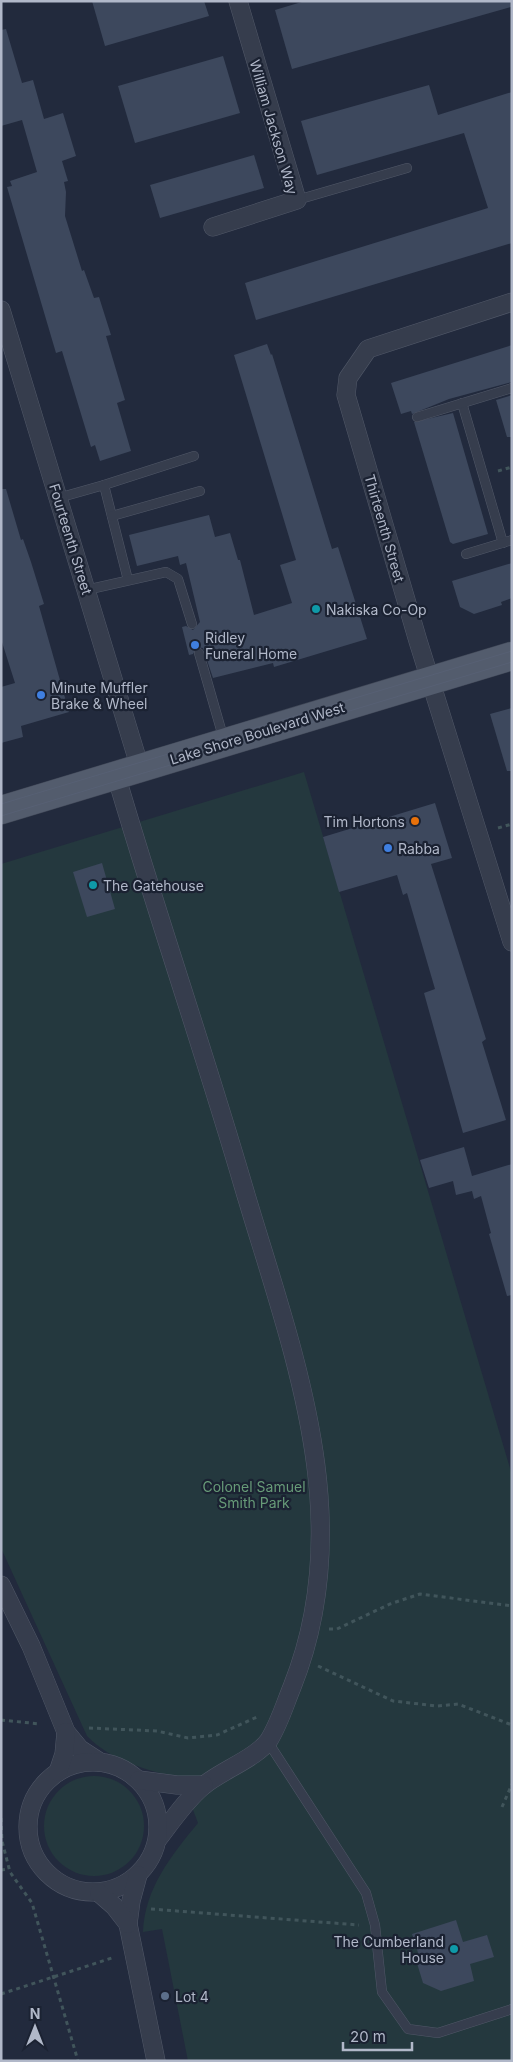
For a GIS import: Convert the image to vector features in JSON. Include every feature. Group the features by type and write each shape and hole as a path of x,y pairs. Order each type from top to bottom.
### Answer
{"main road":[{"name":"Lake Shore Boulevard West","path":"1,810 512,656"}],"street":[{"name":"William Jackson Way","path":"213,227 297,200 238,1"},
{"name":"Thirteenth Street","path":"512,302 368,349 348,378 346,395 430,680 512,942"},
{"name":"Fourteenth Street","path":"1,310 86,590 128,772 228,1132 296,1363 311,1425 317,1460 321,1525 317,1590 311,1626 302,1658 280,1717 268,1742"},
{"path":"1,1585 31,1646 65,1729 80,1749 100,1762 121,1768 139,1780 152,1797 158,1818 158,1839"},
{"path":"58,1772 64,1754 65,1729"},
{"path":"100,1762 78,1763 58,1772 41,1786 31,1805 27,1827 30,1848 41,1868 57,1882 77,1891 99,1893 120,1887 138,1876 151,1859 158,1839 183,1806 204,1785 268,1742"},
{"path":"139,1780 177,1786 204,1785"},
{"path":"138,1876 129,1916 133,1952 156,2061"},
{"path":"99,1893 129,1916"}],"lane":[{"path":"297,200 407,168"},
{"path":"417,416 512,388"},
{"path":"462,404 507,542 466,554"},
{"path":"58,498 194,456"},
{"path":"104,485 128,580"},
{"path":"112,516 200,491"},
{"path":"86,590 166,572 178,579 192,624"},
{"path":"199,653 225,743"},
{"path":"268,1742 366,1893 375,1926 382,1992 408,2029 438,2033 512,2008"}],"path":[{"path":"311,1626 337,1629 390,1604 420,1594 512,1606"},
{"path":"302,1658 393,1701 437,1706 458,1704 512,1725"},
{"path":"1,1720 65,1729 157,1731 188,1738 218,1736 266,1712 280,1717"},
{"path":"502,1807 512,1784"},
{"path":"1,1818 2,1841 9,1868 32,1903 78,2061"},
{"path":"1,1870 9,1868"},
{"path":"129,1916 375,1926"},
{"path":"1,1994 133,1952"}],"green space":[{"name":"Colonel Samuel Smith Park","path":"304,772 512,1475 512,2061 188,2061 162,1929 143,1932 149,1901 161,1873 198,1823 181,1778 131,1764 107,1752 87,1736 1,1548 1,864"},
{"path":"94,1776 113,1779 130,1790 141,1807 144,1826 141,1845 130,1862 113,1873 94,1876 75,1873 58,1862 47,1845 44,1826 47,1807 58,1790 75,1779"}],"building":[{"path":"92,1 204,1 209,16 105,46"},
{"path":"305,1 511,1 511,7 292,69 275,10"},
{"path":"6,29 22,83 33,80 44,119 63,113 76,156 62,161 68,181 64,182 66,192 65,216 82,271 84,270 94,298 99,297 111,335 106,336 125,400 117,403 131,451 100,461 95,445 91,447 62,351 56,353 7,187 12,186 10,181 37,172 22,120 1,126 1,30"},
{"path":"223,56 240,113 135,143 118,86"},
{"path":"429,85 438,115 512,92 512,243 256,320 245,283 488,208 464,133 317,175 301,121"},
{"path":"254,155 264,188 160,218 150,185"},
{"path":"267,344 272,354 332,549 338,547 367,639 274,667 273,663 213,678 203,648 197,647 193,654 189,655 182,627 186,626 193,630 200,622 186,563 180,565 178,556 137,566 129,535 209,515 215,537 230,533 238,560 240,560 254,615 292,603 280,565 296,560 234,355"},
{"path":"512,345 512,382 449,399 412,414 411,411 401,414 391,383"},
{"path":"512,395 512,437 507,437 496,400"},
{"path":"453,413 488,534 453,544 450,542 414,422"},
{"path":"1,489 6,489 21,540 23,539 44,604 39,606 69,712 21,726 23,737 1,743 1,687 15,683 1,639"},
{"path":"512,563 512,598 501,602 502,605 474,614 460,607 452,581"},
{"path":"512,708 512,771 507,771 490,714"},
{"path":"435,803 452,858 431,864 486,1039 482,1042 506,1120 463,1133 424,993 435,989 407,893 403,895 397,875 339,892 323,837"},
{"name":"The Gatehouse","path":"102,863 115,909 87,917 73,872"},
{"path":"464,1147 472,1176 512,1164 512,1295 507,1296 489,1234 491,1233 481,1196 474,1199 472,1191 456,1195 453,1181 429,1188 420,1160"},
{"name":"The Cumberland House","path":"456,1920 463,1942 487,1935 494,1957 470,1964 474,1981 441,1991 423,1983 416,1960 420,1959 412,1934"}],"tram line":[{"path":"1,804 512,651"},
{"path":"1,816 512,662"}],"place":[{"name":"Nakiska Co-Op","path":"316,609"},
{"name":"Ridley Funeral Home","path":"195,645"},
{"name":"Minute Muffler Brake & Wheel","path":"41,695"},
{"name":"Tim Hortons","path":"415,821"},
{"name":"Rabba","path":"388,848"},
{"name":"The Gatehouse","path":"93,885"},
{"name":"The Cumberland House","path":"454,1949"},
{"name":"Lot 4","path":"165,1996"}]}
